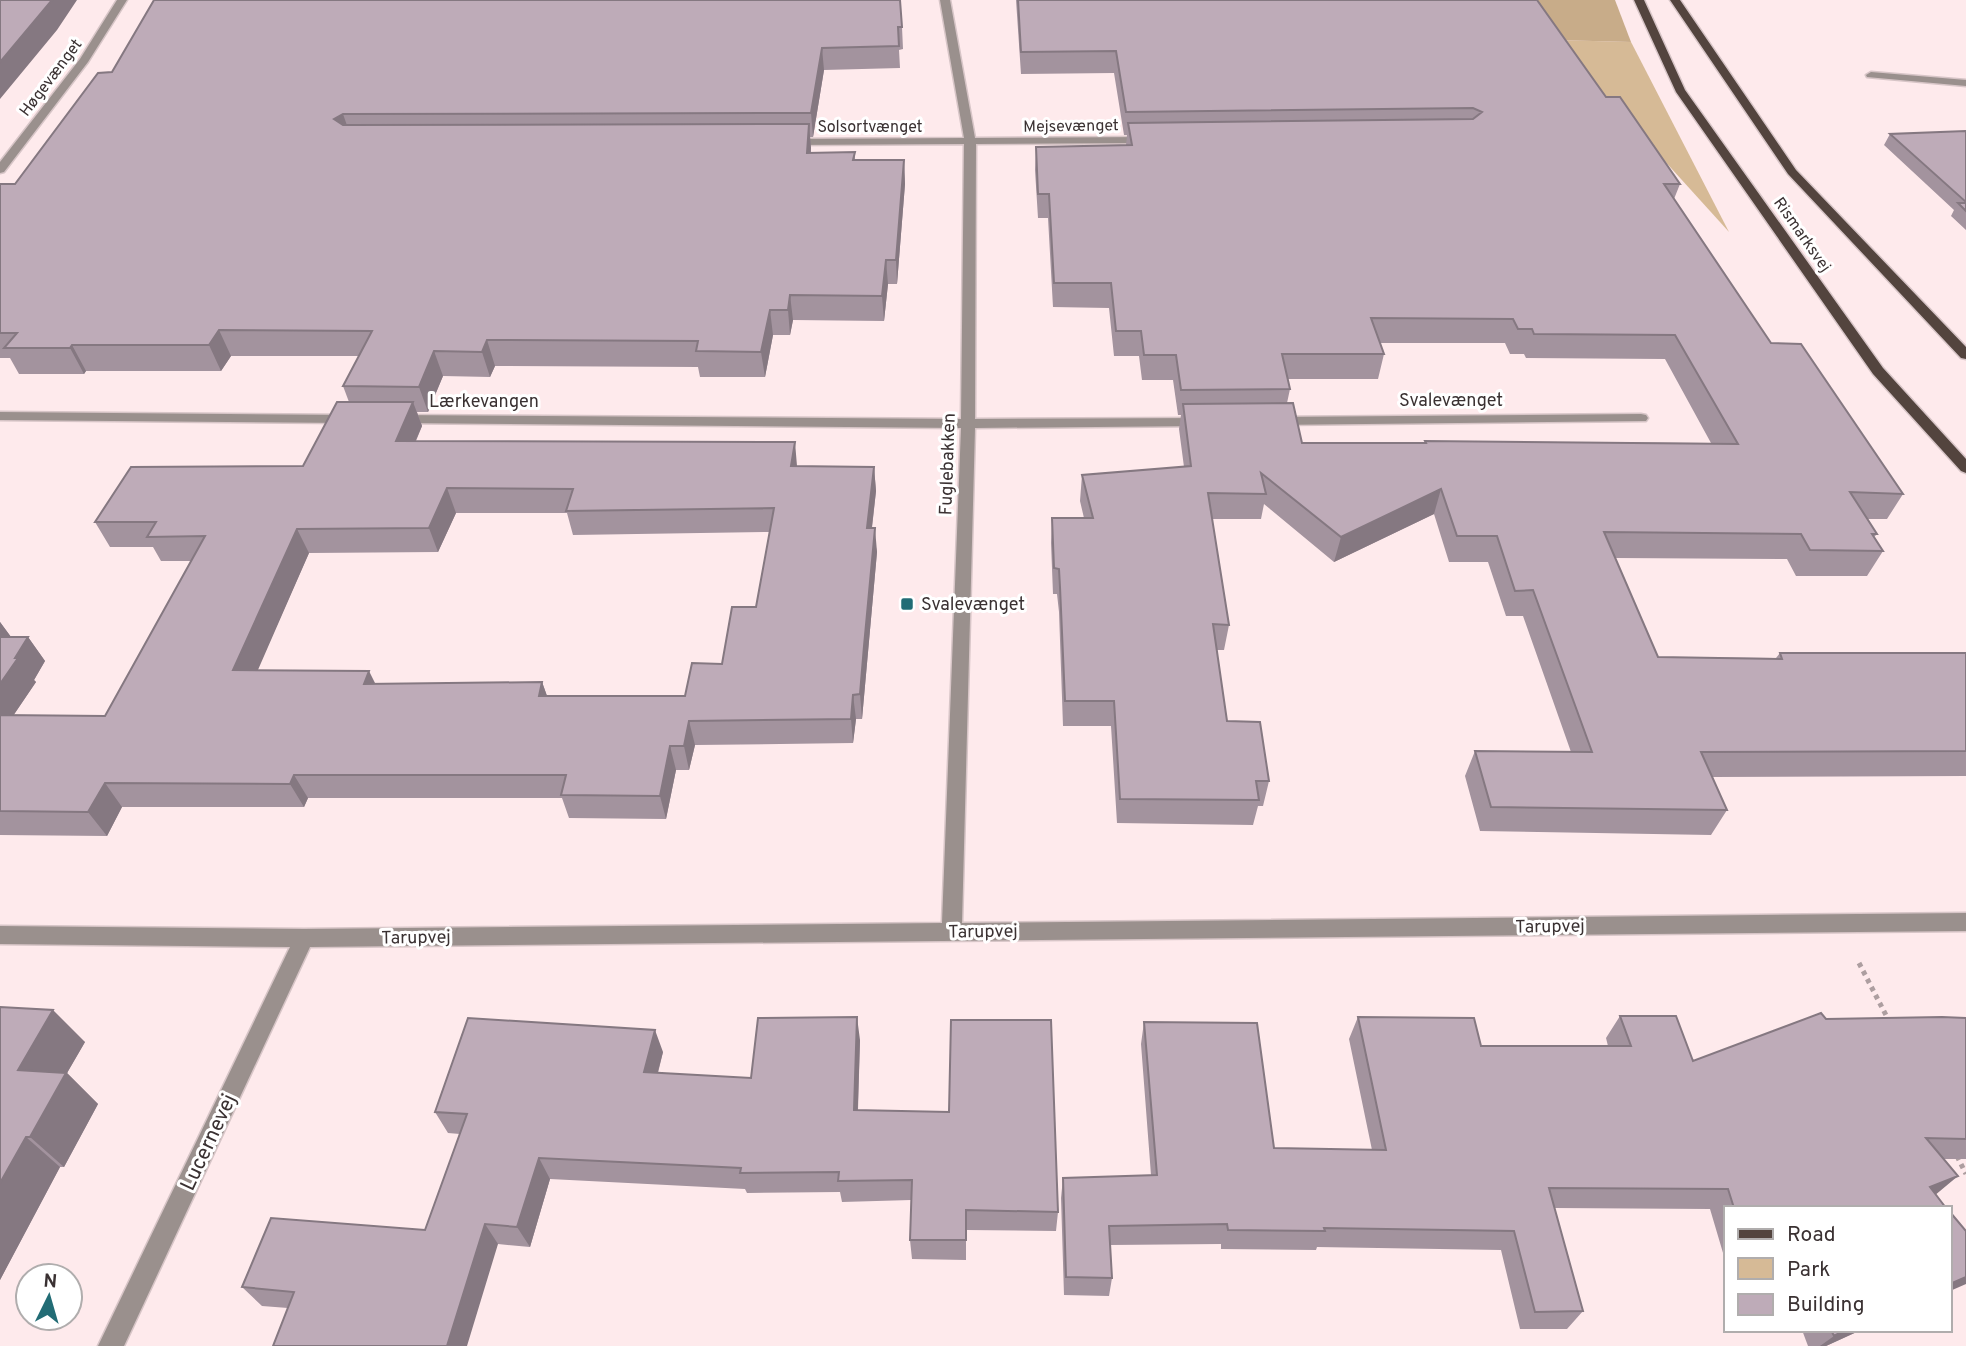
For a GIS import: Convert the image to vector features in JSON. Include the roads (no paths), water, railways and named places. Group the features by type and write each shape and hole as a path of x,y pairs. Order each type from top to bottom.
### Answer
{"main road":[{"name":"Rismarksvej","path":"1639,0 1680,90 1878,371 1966,468"},
{"name":"Rismarksvej","path":"1675,0 1792,172 1966,355"}],"street":[{"name":"Høgevænget","path":"0,170 84,60 122,0"},
{"name":"Fuglebakken","path":"945,0 970,142 968,424 952,932"},
{"path":"1871,75 1966,83"},
{"name":"Mejsevænget","path":"970,142 1160,139"},
{"name":"Solsortvænget","path":"778,142 970,142"},
{"name":"Lærkevangen","path":"0,416 968,424"},
{"name":"Svalevænget","path":"1252,421 1641,418"},
{"path":"968,424 1224,421"},
{"name":"Tarupvej","path":"0,935 304,938 1966,922"},
{"name":"Lucernevej","path":"111,1346 304,938"}],"place":[{"name":"Svalevænget","path":"907,604"}]}
